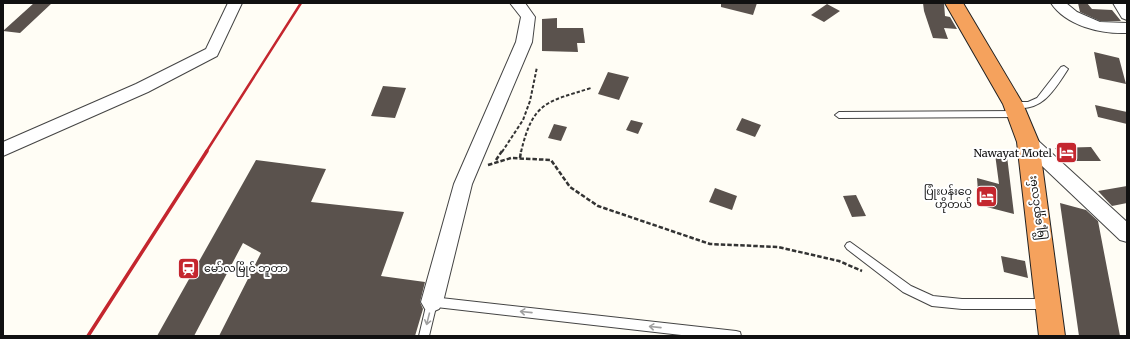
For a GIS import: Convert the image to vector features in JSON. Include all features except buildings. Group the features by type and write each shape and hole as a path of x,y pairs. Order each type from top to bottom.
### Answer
{"highway":[{"name":"မြို့ရှောင်လမ်း","path":"954,3 1015,109 1028,142 1052,336"}],"street":[{"path":"3,149 142,88 212,52 235,3"},
{"path":"432,302 463,184 524,42 528,17 517,3"},
{"path":"1058,3 1070,15 1092,24 1107,27 1127,28"},
{"path":"1120,3 1127,14"},
{"path":"1028,142 1127,234"}],"lane":[{"path":"839,115 1015,109 1040,100 1064,69"},
{"path":"850,246 907,289 932,301 962,304 1048,304"},
{"path":"424,336 432,302 736,336"}],"path":[{"path":"463,184 496,161 523,120 530,101 537,67"},
{"path":"520,158 530,126 544,105 591,88"},
{"path":"496,161 529,157 551,160 570,187 598,206 682,236 710,244 778,247 805,252 839,261 866,273"}],"railway":[{"path":"206,152 301,3"},
{"path":"88,336 207,151"}],"place":[{"name":"Nawayat Motel","path":"1067,153"},
{"name":"ပြုံးပန်းဝေ ဟိုတယ်","path":"987,197"},
{"name":"မော်လမြိုင် ဘူတာ","path":"188,268"}]}
